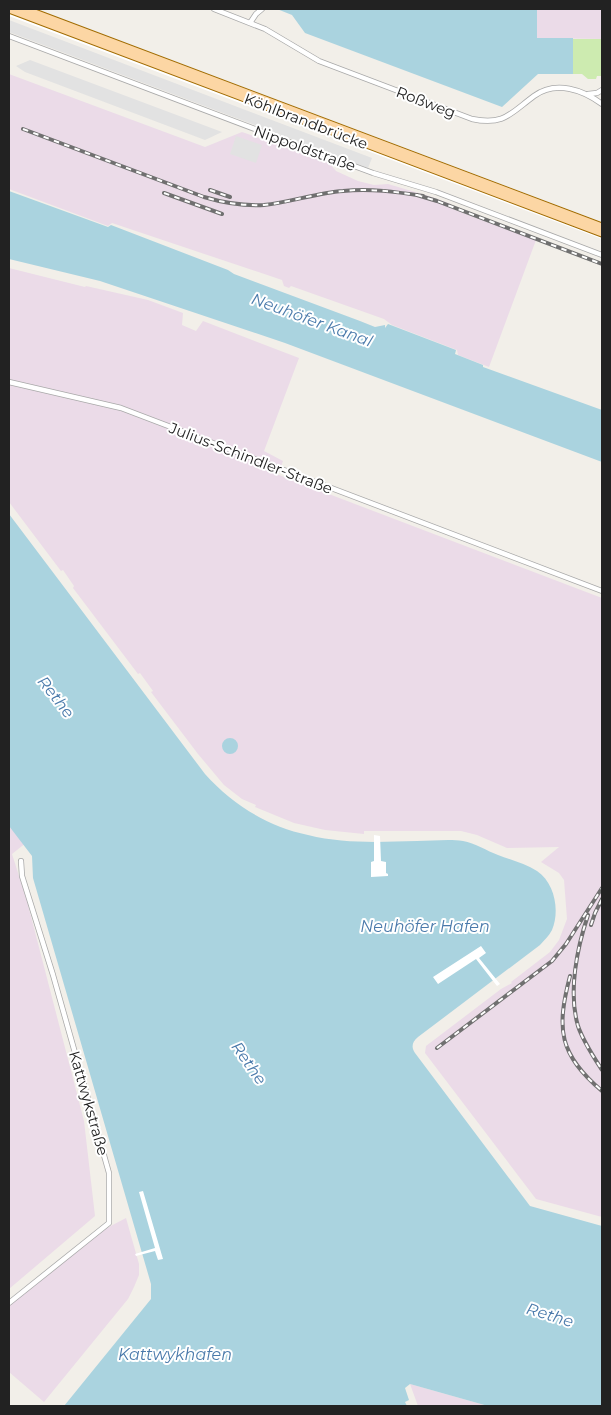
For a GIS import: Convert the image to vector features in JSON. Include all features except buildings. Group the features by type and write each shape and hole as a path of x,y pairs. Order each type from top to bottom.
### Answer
{"main road":[{"name":"Köhlbrandbrücke","path":"9,9 602,233"},
{"name":"Köhlbrandbrücke","path":"24,9 602,226"}],"street":[{"name":"Roßweg","path":"214,9 271,33 319,61 477,120 495,121 508,116 540,92 552,88 569,89 586,94 602,104"},
{"path":"250,23 262,9"},
{"name":"Nippoldstraße","path":"9,36 373,173 436,192 602,255"},
{"path":"586,94 602,90"},
{"name":"Julius-Schindler-Straße","path":"9,382 121,408 602,592"},
{"name":"Kattwykstraße","path":"9,1303 109,1223 109,1173 53,975 22,876 21,861"}],"shaded area":[{"path":"537,9 602,9 602,39 537,38"},
{"path":"9,20 372,158 368,168 9,32"},
{"path":"30,60 222,132 205,140 25,72 16,66"},
{"path":"9,74 205,147 242,132 323,160 336,171 358,181 374,185 388,184 432,197 451,204 450,208 536,240 489,367 458,355 457,350 392,325 384,319 291,286 289,288 284,286 282,280 112,223 108,226 9,189"},
{"path":"236,136 262,145 256,163 230,154"},
{"path":"9,268 148,300 183,313 182,325 196,331 203,321 299,358 264,451 283,461 279,472 273,469 271,472 602,598 602,1217 536,1199 425,1053 426,1046 501,989 512,983 550,952 559,940 567,919 564,880 559,873 541,862 559,847 507,848 477,835 461,831 364,831 364,834 325,830 294,823 255,807 256,805 242,799 224,785 198,754 151,692 153,691 140,673 138,674 73,588 74,586 63,570 61,571 9,502"},
{"path":"9,819 27,842 12,854 27,901 84,1121 95,1216 9,1289"},
{"path":"126,1218 139,1264 139,1275 134,1287 128,1299 44,1402 9,1372 9,1305 103,1230"},
{"path":"410,1384 488,1406 418,1406"}],"green space":[{"path":"573,39 602,39 602,76 597,76 596,79 588,79 582,74 573,74"}],"water":[{"path":"277,9 537,9 537,38 573,38 573,74 538,74 502,107 305,33 292,15"},
{"name":"Neuhöfer Kanal","path":"9,191 108,227 111,225 375,327 385,325 385,328 388,324 456,350 455,354 483,365 483,367 602,410 602,462 285,343 100,281 9,259"},
{"path":"9,514 205,774 239,805 279,826 322,838 362,842 458,840 467,842 537,871 548,883 552,890 556,914 552,930 548,936 540,945 418,1037 413,1043 413,1049 530,1206 602,1226 602,1406 488,1406 410,1384 405,1388 409,1400 405,1402 407,1406 64,1406 151,1299 151,1284 33,878 32,856 9,826"},
{"path":"230,738 236,740 238,746 236,752 230,754 224,752 222,746 224,740"}],"pier":[{"path":"9,9 35,9 602,222 602,239 9,16"},
{"path":"374,835 380,836 381,861 386,862 386,873 388,876 371,877 371,862 374,861"},
{"path":"481,946 486,953 479,958 500,984 497,986 476,959 438,984 433,977"},
{"path":"143,1191 163,1259 158,1260 155,1251 136,1256 135,1254 155,1248 139,1192"}],"railway":[{"path":"23,129 204,197 226,202 264,205 353,190 383,191 423,196"},
{"path":"210,190 230,197"},
{"path":"164,193 222,214"},
{"path":"417,195 602,264"},
{"path":"437,1048 552,961 566,944 602,888"},
{"path":"591,925 602,899"},
{"path":"588,915 580,941 575,970 575,1013 580,1032 602,1070"},
{"path":"570,976 563,1012 565,1040 569,1053 577,1065 602,1091"}],"water label":[{"name":"Rethe","path":"56,697"},
{"name":"Neuhöfer Hafen","path":"425,926"},
{"name":"Rethe","path":"249,1063"},
{"name":"Rethe","path":"550,1315"},
{"name":"Kattwykhafen","path":"175,1354"}]}
